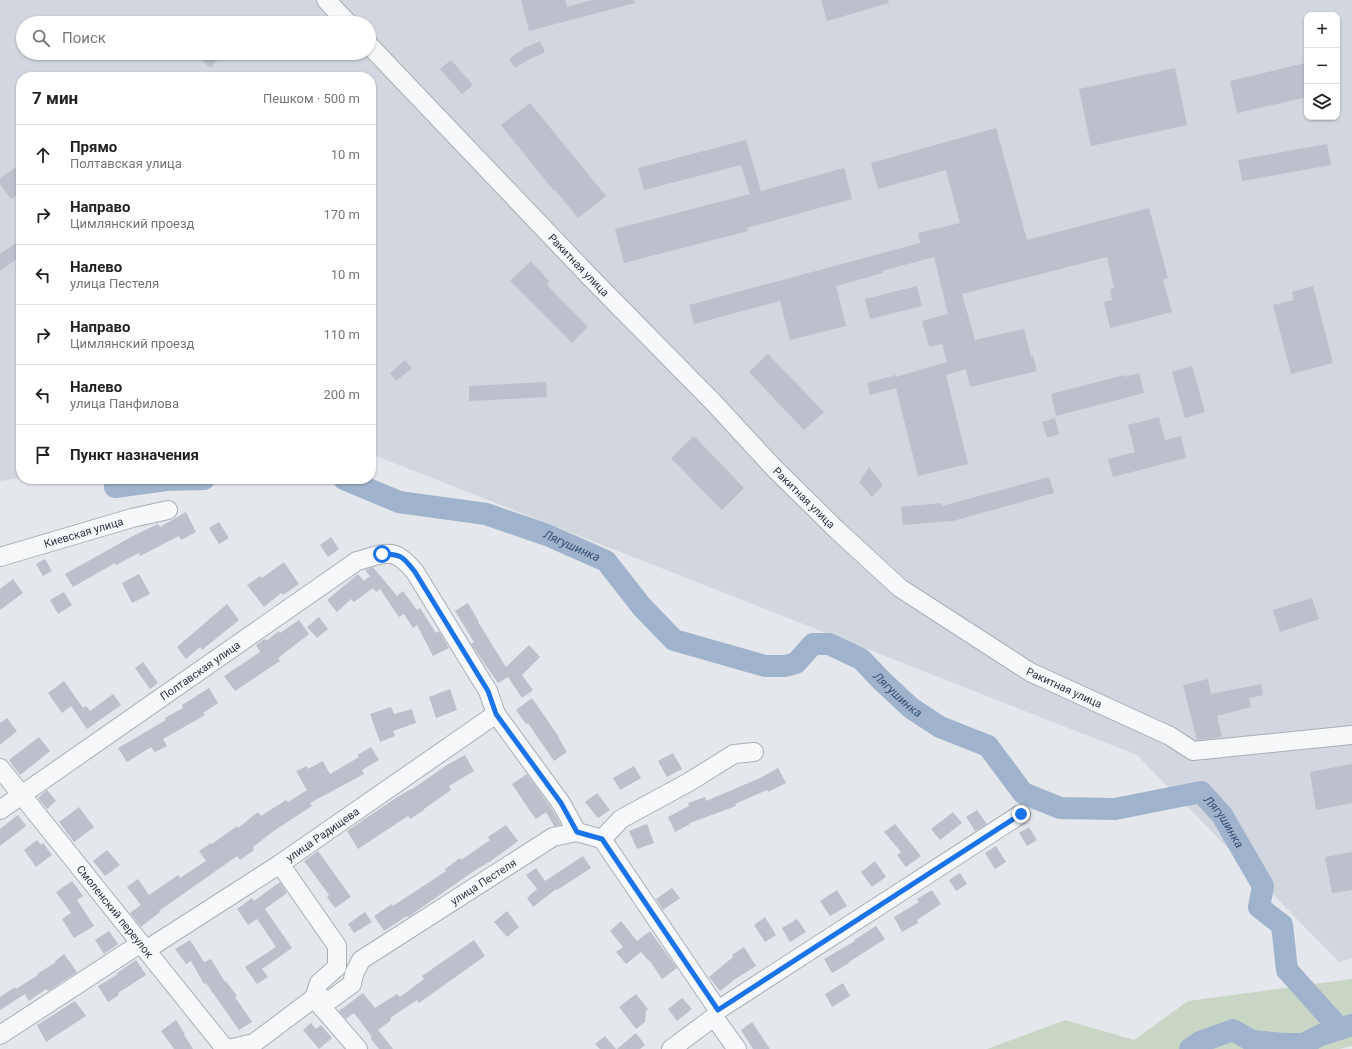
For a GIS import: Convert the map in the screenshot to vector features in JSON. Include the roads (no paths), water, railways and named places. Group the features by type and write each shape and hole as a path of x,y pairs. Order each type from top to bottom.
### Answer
{"street":[{"path":"326,0 341,16"},
{"name":"Ракитная улица","path":"376,52 591,278 714,403 774,468 838,531 900,588 1030,672 1170,736 1193,751 1352,735"},
{"name":"Киевская улица","path":"0,557 132,518 168,510"},
{"name":"Полтавская улица","path":"0,810 357,561 382,554 396,554 406,561 422,584 488,691 496,714"},
{"path":"496,714 561,803 577,832"},
{"name":"улица Радищева","path":"0,1034 280,864 496,714"},
{"path":"737,1049 716,1014 602,839 621,819 689,782 734,754 754,752"},
{"name":"Смоленский переулок","path":"0,768 224,1046 233,1049"},
{"path":"671,1049 716,1014 1021,814"},
{"name":"улица Пестеля","path":"314,998 319,983 350,967 553,837 577,832 602,839"},
{"path":"280,864 350,967"},
{"path":"233,1049 254,1043 314,998 358,1049"}],"waterway":[{"name":"Лягушинка","path":"115,487 137,484"},
{"name":"Лягушинка","path":"356,484 399,502 486,514 547,535 606,561 642,607 674,640 765,666 785,666 796,663 813,644 829,644 861,659 911,708 940,727 988,746 1023,793 1060,808 1115,809 1201,792 1222,815 1263,886 1259,907 1282,925 1287,970 1340,1029"},
{"path":"1190,1049 1200,1042 1233,1030 1252,1041 1303,1044 1321,1035 1352,1025"}]}
